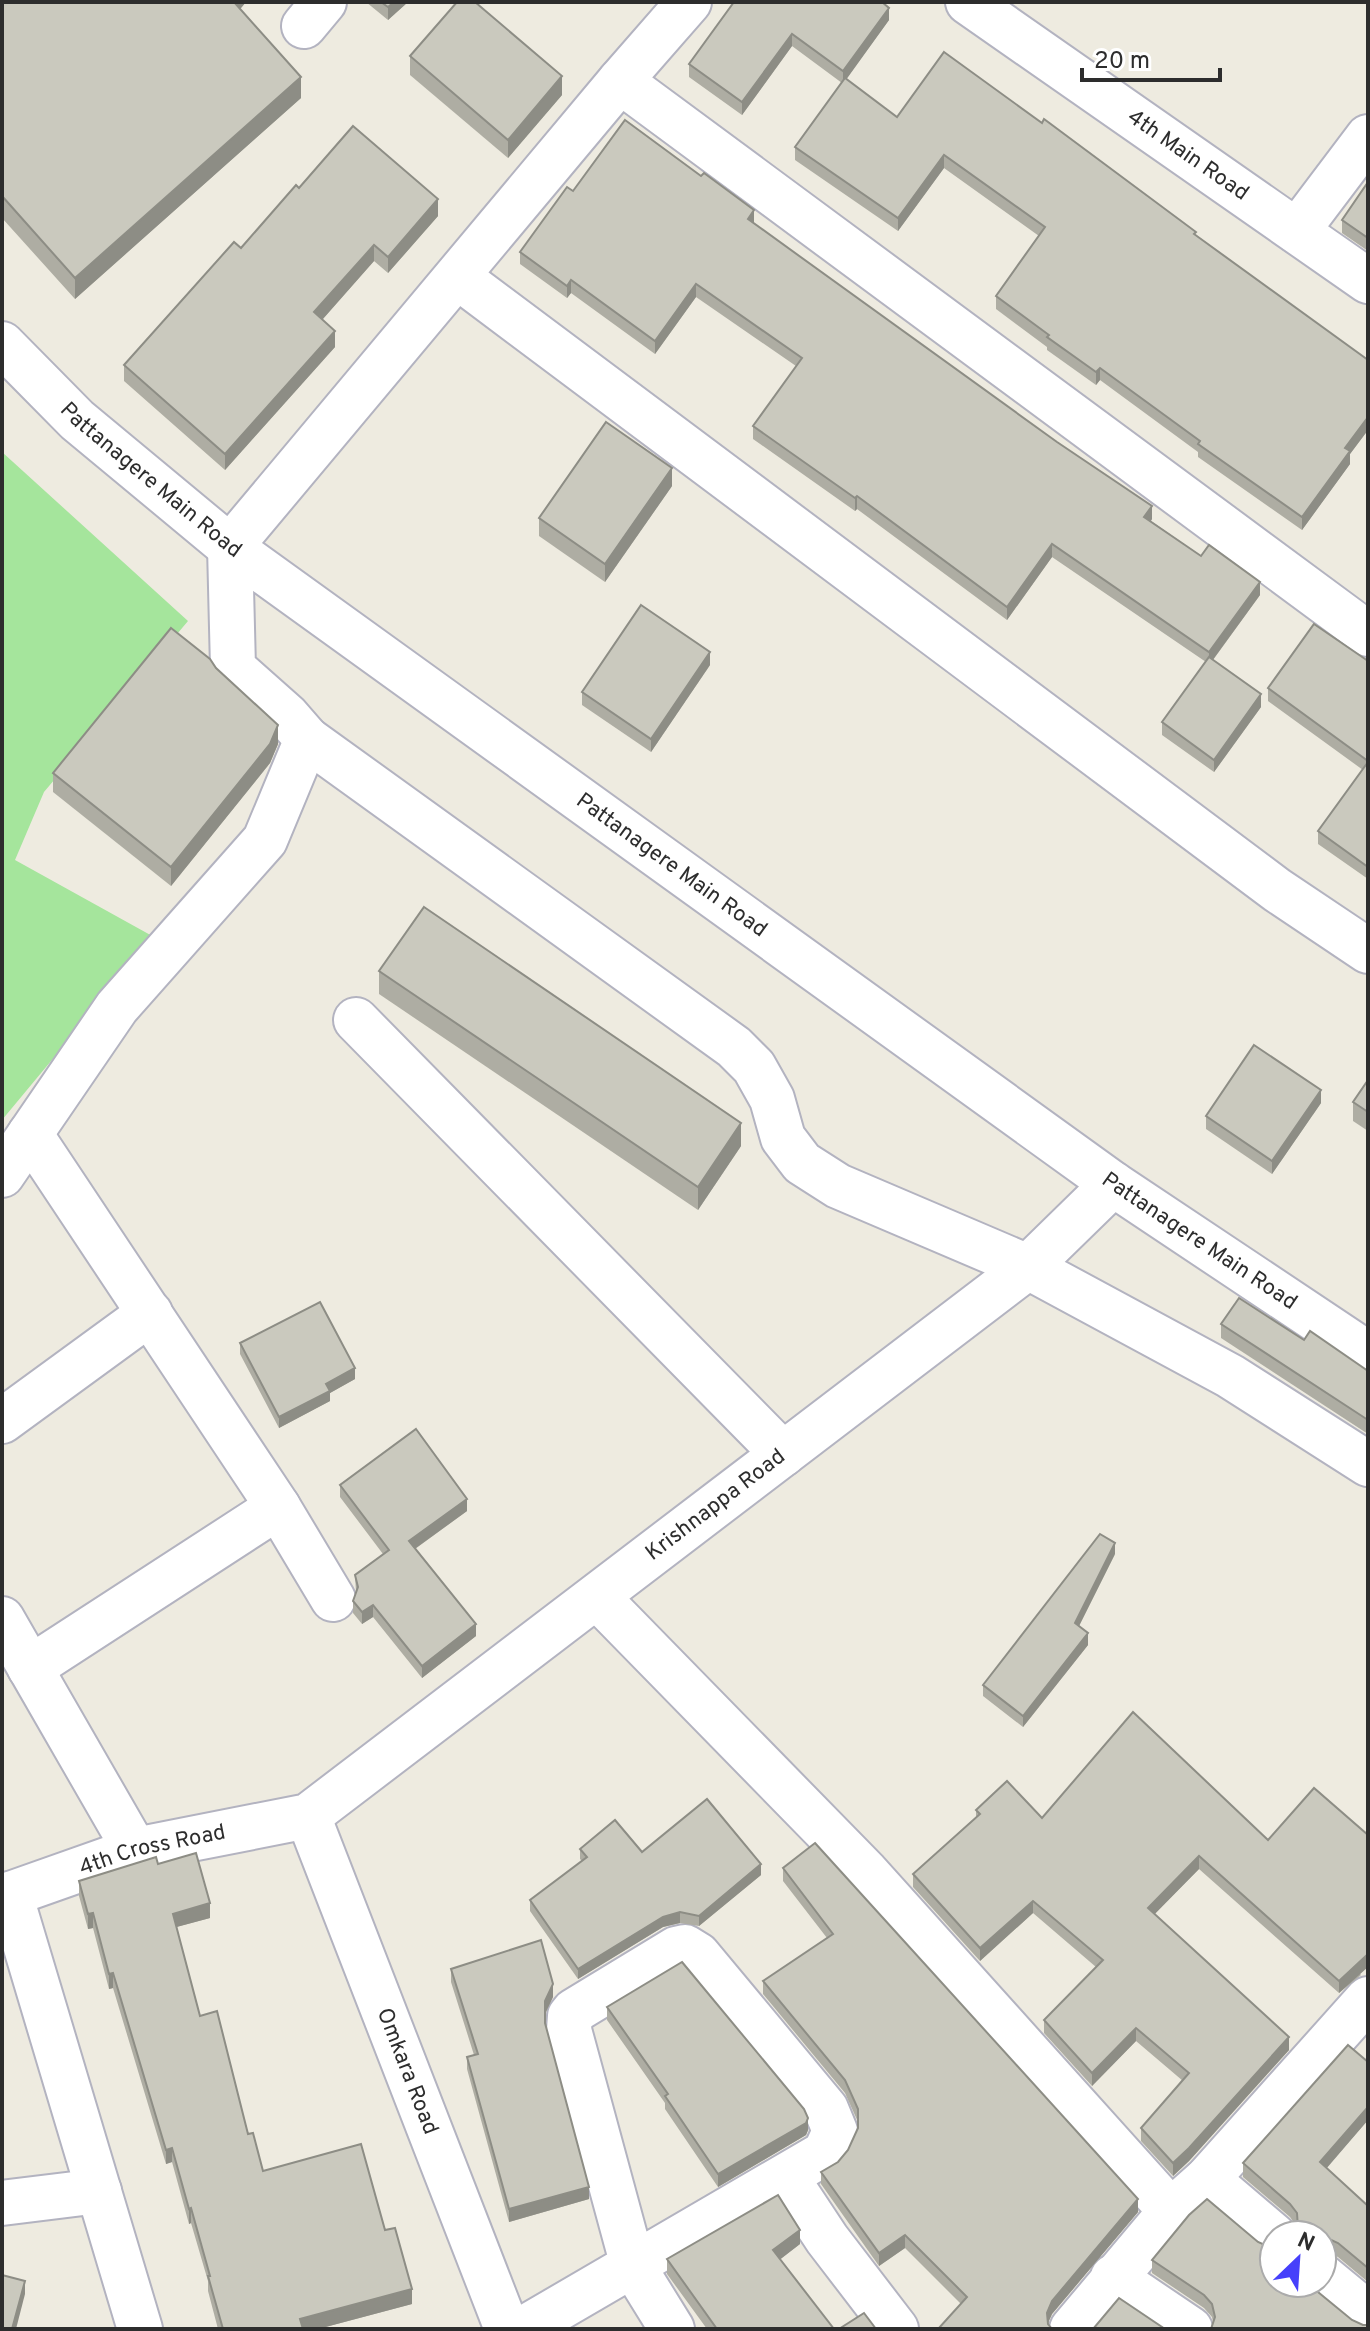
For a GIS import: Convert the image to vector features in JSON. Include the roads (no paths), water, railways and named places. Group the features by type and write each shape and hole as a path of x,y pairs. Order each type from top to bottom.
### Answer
{"street":[{"path":"689,2 230,547 233,668 287,716 307,739 734,1047 754,1067 772,1099 783,1138 802,1163 838,1186 1028,1267 1230,1376 1368,1464"},
{"name":"4th Main Road","path":"968,2 1368,281"},
{"path":"620,81 1368,634"},
{"path":"1297,231 1368,137"},
{"path":"458,277 1277,890 1368,951"},
{"name":"Pattanagere Main Road","path":"2,344 77,420 230,547 1113,1184 1368,1354"},
{"path":"2,1175 117,1007 265,840 307,739"},
{"path":"356,1020 783,1454"},
{"path":"30,1134 278,1507 333,1599"},
{"name":"Krishnappa Road","path":"308,1816 1028,1267 1113,1184"},
{"path":"2,1421 150,1313"},
{"path":"30,1668 278,1507"},
{"path":"597,1597 866,1872 1171,2211"},
{"path":"2,1619 135,1850"},
{"name":"4th Cross Road","path":"6,1895 135,1850 308,1816"},
{"name":"Omkara Road","path":"308,1816 507,2329"},
{"path":"6,1895 140,2329"},
{"path":"523,2329 633,2266 786,2177 825,2153 835,2131 826,2109 698,1955 685,1947 676,1949 574,2011 569,2020 569,2030 633,2266 672,2329"},
{"path":"1072,2329 1171,2211 1207,2179 1368,1999"},
{"path":"786,2177 827,2239 896,2329"},
{"path":"1207,2179 1258,2222"},
{"path":"2,2203 99,2191"},
{"path":"1113,2277 1190,2329"},
{"path":"1338,2289 1368,2314"}]}
